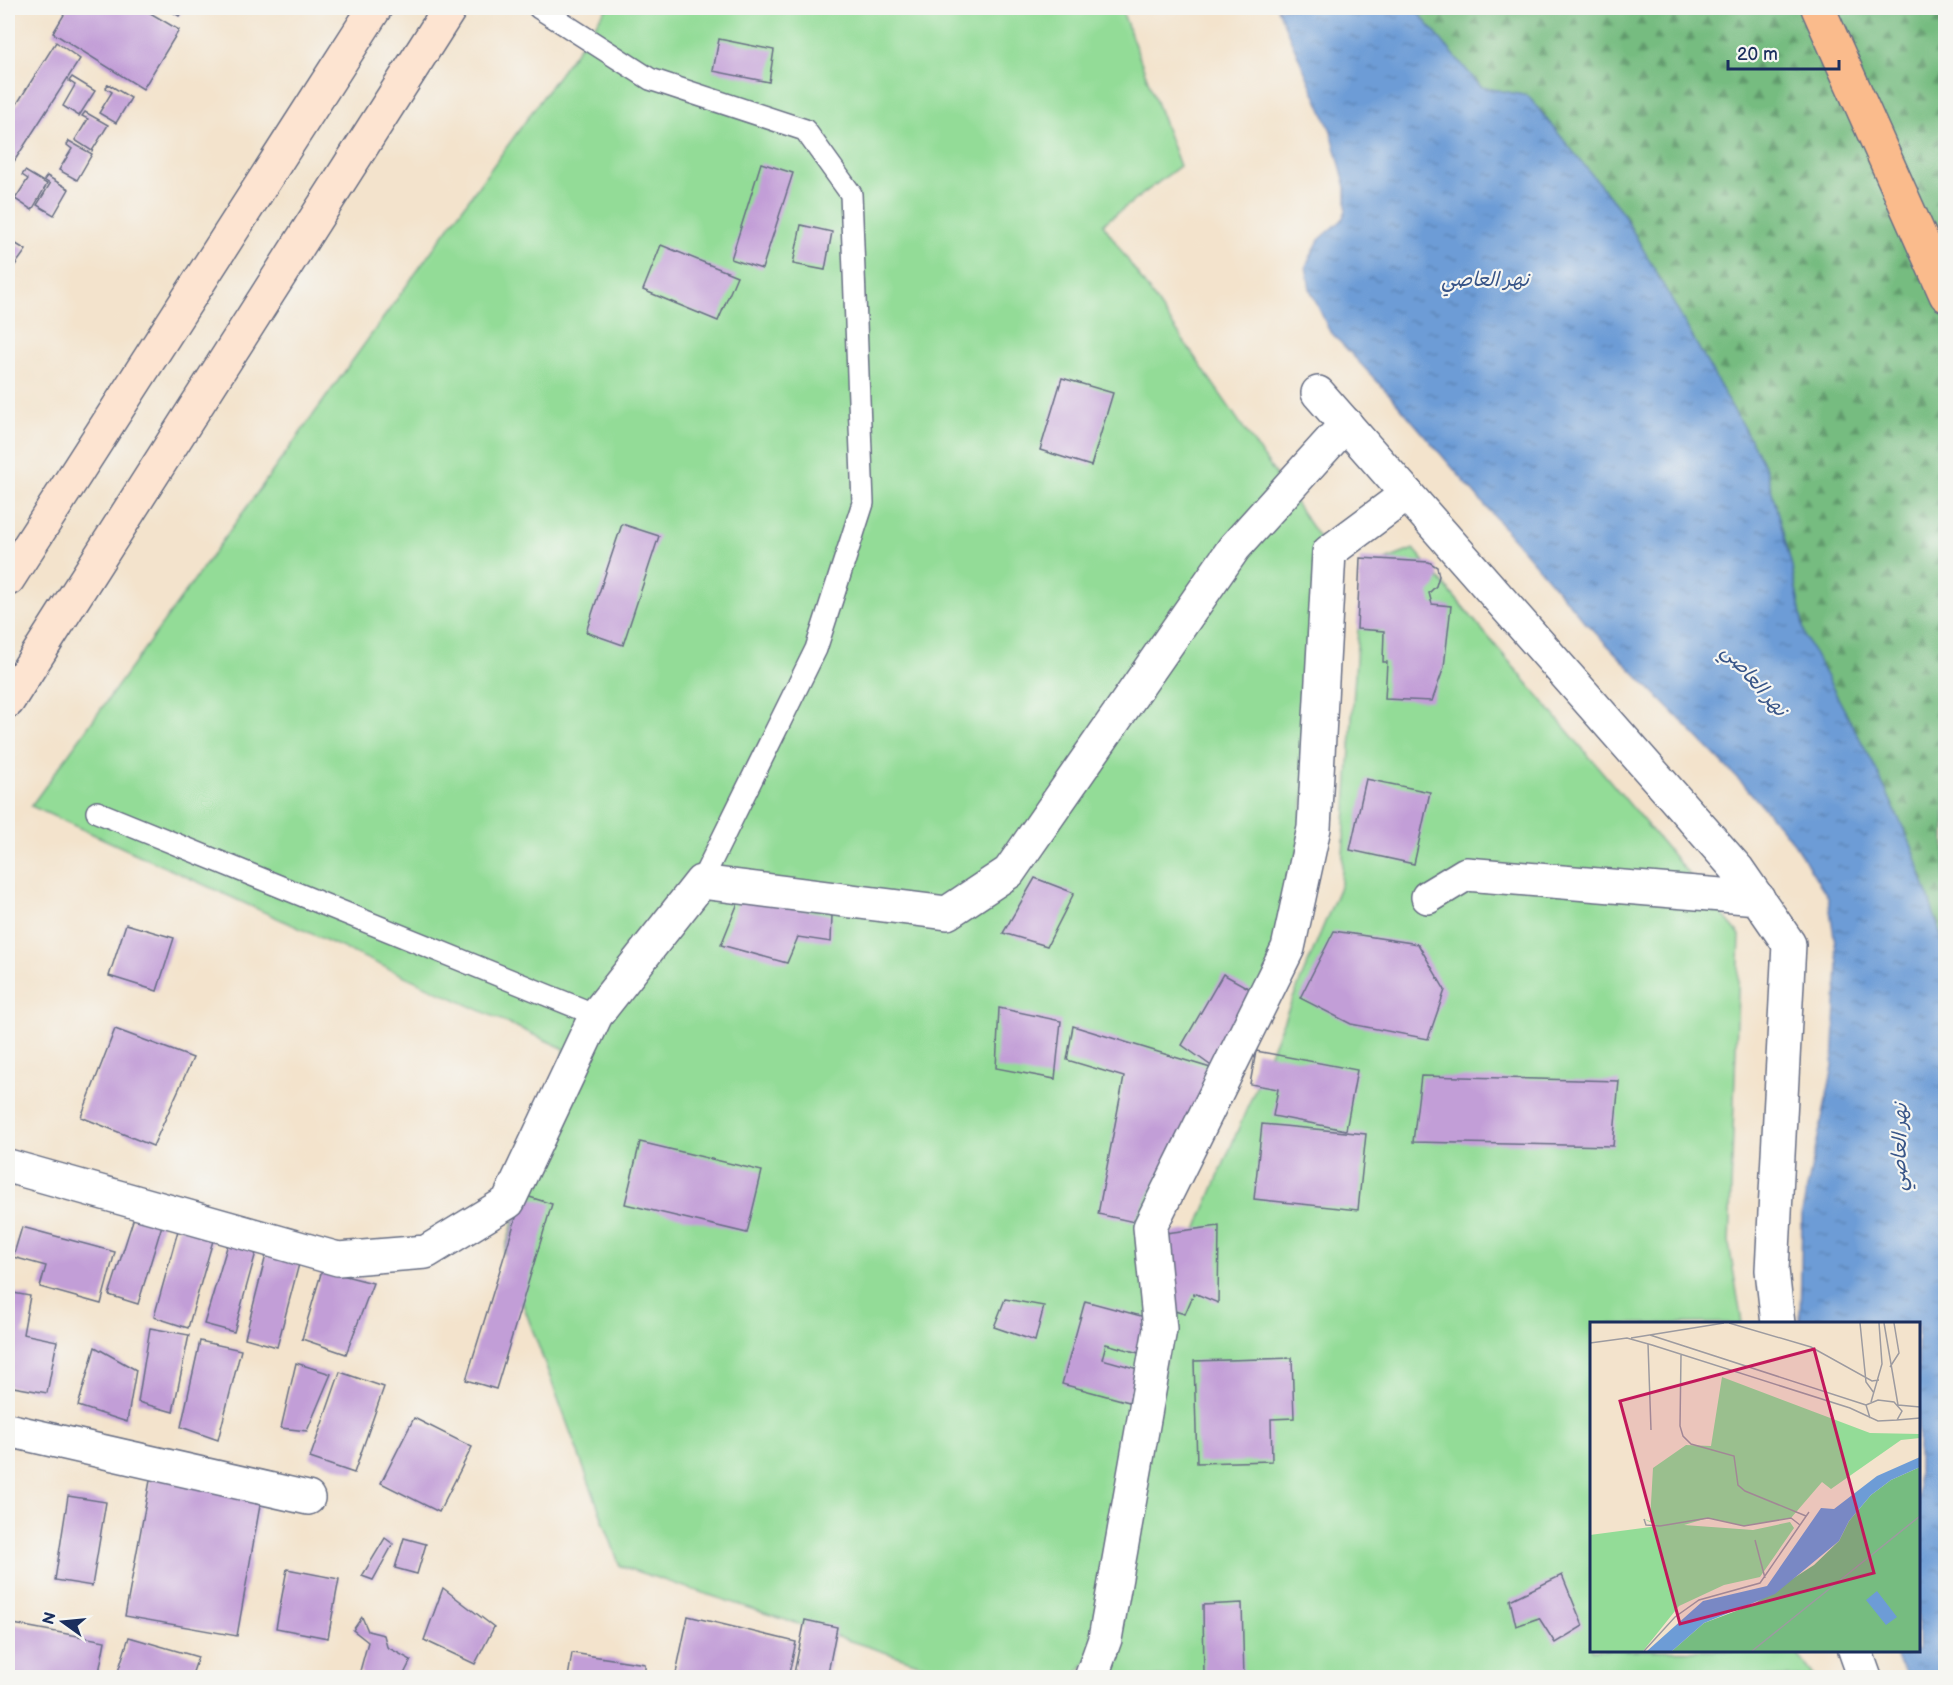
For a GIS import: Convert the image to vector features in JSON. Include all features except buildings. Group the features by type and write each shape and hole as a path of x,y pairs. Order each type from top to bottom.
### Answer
{"main road":[{"path":"8,579 375,8"},
{"path":"8,701 450,8"},
{"path":"1818,8 1946,295"}],"street":[{"path":"1318,393 1730,861 1789,944 1772,1270 1778,1322"},
{"path":"8,1166 338,1259 426,1252 508,1202 596,1015 701,882 947,913 1009,872 1234,548 1346,424"},
{"path":"1091,1677 1105,1639 1160,1329 1150,1227 1291,938 1314,828 1329,552 1407,494"},
{"path":"1428,897 1466,874 1758,898"},
{"path":"8,1430 308,1498"},
{"path":"1856,1652 1865,1677"}],"lane":[{"path":"539,8 650,79 805,130 851,194 862,503 816,649 701,882"},
{"path":"97,812 596,1015"}],"green space":[{"path":"607,8 1121,8 1180,166 1103,224 1329,552 1288,948 1150,1227 1160,1329 1109,1623 1190,1244 1341,884 1362,569 1414,549 1740,935 1729,1244 1742,1322 1590,1322 1590,1652 1797,1652 1815,1677 1097,1677 1105,1640 1074,1677 961,1677 620,1566 504,1253 565,1049 31,806"},
{"path":"1414,8 1945,8 1945,988 1943,942 1913,849 1873,763 1805,637 1791,563 1765,466 1622,212 1528,96 1481,87"}],"water":[{"name":"نهر العاصي","path":"1277,8 1414,8 1481,87 1528,96 1622,212 1765,466 1791,563 1805,637 1873,763 1913,849 1943,942 1946,988 1945,1677 1907,1677 1894,1652 1920,1652 1920,1322 1800,1322 1802,1212 1833,1067 1838,963 1828,897 1794,843 1743,784 1585,622 1390,395 1329,330 1310,289 1306,266 1319,240 1342,220 1346,210 1346,187 1331,131"}]}
